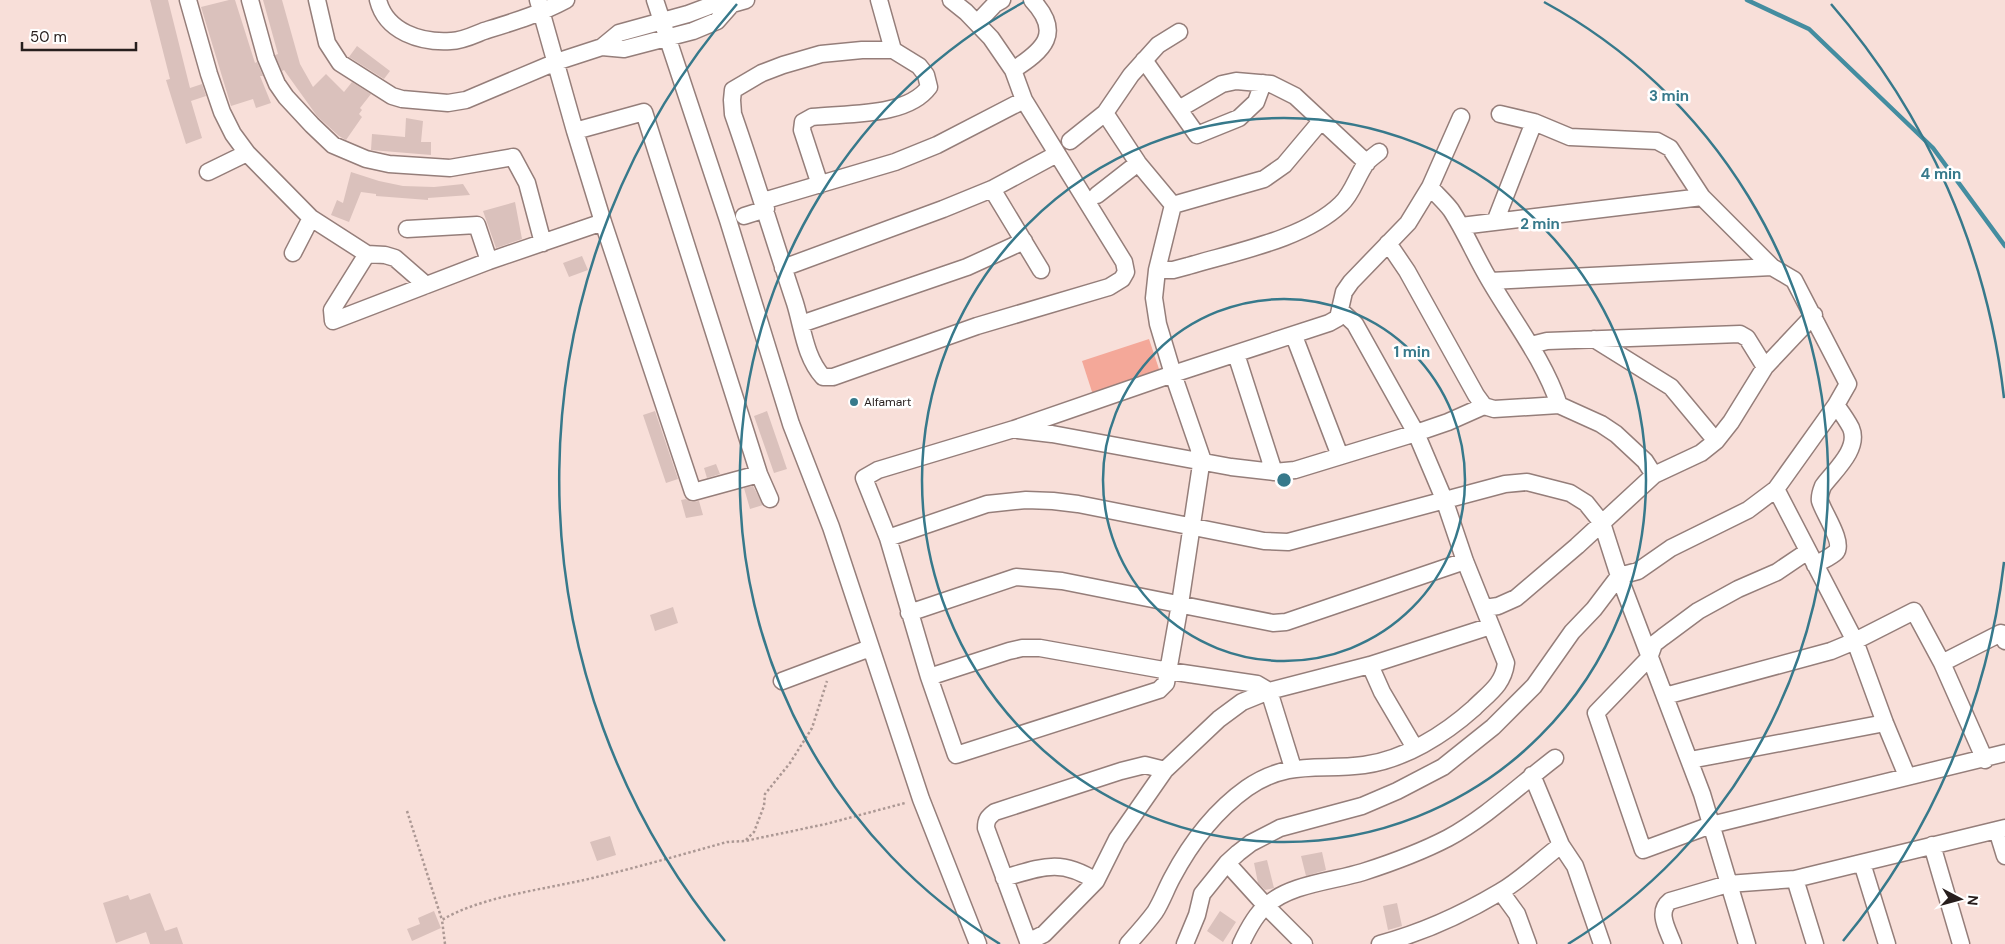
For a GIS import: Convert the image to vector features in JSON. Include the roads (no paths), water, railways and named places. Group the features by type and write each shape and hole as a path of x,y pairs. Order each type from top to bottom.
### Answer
{"street":[{"path":"188,0 222,112 233,134 247,153 311,218 367,254 385,255 404,263 426,285"},
{"path":"250,0 266,58 277,84 305,118 333,145 366,159 381,162 450,168 513,157 527,183 543,243"},
{"path":"317,0 328,43 340,64 378,88 402,99 448,103 466,100 556,62 602,47 619,33 688,14 712,5 739,2"},
{"path":"378,0 390,23 408,35 434,41 453,42 540,6 566,0"},
{"path":"655,0 669,38 791,424 830,527 921,799 978,944"},
{"path":"879,0 893,50"},
{"path":"820,185 802,130 803,122 812,117 888,110 923,96 930,87 926,75 919,66 893,50 840,51 821,54 762,74 733,90 733,114 764,205 810,358 814,367 823,377 833,377 977,326 1109,287 1122,279 1126,272 1124,262 1024,100 1013,70 977,23 951,0"},
{"path":"977,23 995,4 1002,0"},
{"path":"1013,70 1038,52 1046,40 1044,18 1040,8 1032,0"},
{"path":"602,47 624,49 693,31 717,20 739,2"},
{"path":"540,6 603,222 693,492 759,474"},
{"path":"1070,141 1105,113 1131,75 1158,45 1179,32"},
{"path":"1144,60 1197,135 1239,118 1256,102 1263,83"},
{"path":"1157,270 1173,270 1188,266 1290,235 1309,226 1341,204 1373,157 1321,121 1295,96 1271,84 1236,81 1222,84 1179,109"},
{"path":"744,216 764,205 820,185 918,154 1024,100"},
{"path":"575,131 644,112 759,474 770,498"},
{"path":"1105,113 1138,163 1173,205"},
{"path":"1185,944 1197,915 1202,894 1227,862 1251,843 1280,828 1362,806 1398,792 1443,767 1493,727 1534,686 1572,632 1594,609 1619,576 1638,571 1671,548 1748,510 1776,489 1836,405 1848,384 1814,315 1794,280 1772,267 1702,197 1670,148 1657,141 1570,137 1534,122 1500,114"},
{"path":"1173,205 1157,270 1154,298 1173,374 1202,454 1202,462 1166,683 1159,690 956,755 929,677 888,538 864,478 878,470 1014,429 1173,374 1294,336 1338,318 1344,292 1408,223 1430,187 1461,117"},
{"path":"1173,205 1264,179 1284,165 1321,121"},
{"path":"1495,222 1534,122"},
{"path":"208,172 247,153"},
{"path":"783,268 943,209 992,188 1057,154"},
{"path":"1097,195 1138,163"},
{"path":"1430,187 1449,208 1461,226 1490,282 1531,345 1555,393 1559,406"},
{"path":"992,188 1041,270"},
{"path":"1461,226 1702,197"},
{"path":"292,253 311,218"},
{"path":"367,254 332,310 333,321 489,261 603,222"},
{"path":"407,229 477,225 489,261"},
{"path":"801,324 967,267 1024,241"},
{"path":"1388,243 1407,270 1484,406"},
{"path":"1490,282 1772,267"},
{"path":"1128,944 1156,911 1171,879 1191,846 1220,812 1248,787 1276,773 1293,768 1366,765 1386,760 1415,748 1459,721 1497,687 1504,677 1506,663 1444,499 1416,433 1355,324 1340,310"},
{"path":"1485,608 1498,606 1516,598 1654,475 1701,453 1716,441 1731,422 1765,367 1814,315"},
{"path":"1531,345 1547,341 1740,334 1747,338 1765,367"},
{"path":"1294,336 1340,456"},
{"path":"1594,339 1671,387 1716,441"},
{"path":"1236,354 1274,472"},
{"path":"1836,405 1851,429 1853,442 1850,450 1820,492 1820,500 1837,538 1838,547 1836,552 1811,558 1777,572 1738,589 1698,611 1654,644 1649,658 1596,713 1643,850 1711,825 1907,776 1985,760 2005,753"},
{"path":"1014,429 1052,434 1254,471 1274,472 1295,470 1416,433 1448,422 1484,406 1494,408 1559,406 1601,424 1616,434 1645,462 1654,475"},
{"path":"888,538 987,504 1026,500 1052,500 1264,541 1288,542 1505,484 1527,482 1570,493 1586,503 1602,523 1649,658 1690,760 1747,944"},
{"path":"1776,489 1856,642 1885,723 1907,776"},
{"path":"909,612 1016,577 1062,581 1273,622 1286,622 1466,561"},
{"path":"1665,696 1831,651 1856,642 1914,612 1942,663 1985,760"},
{"path":"1165,770 1145,765 1129,769 995,812 986,820 986,828 1029,943 1044,934 1096,881 1118,840 1165,770 1219,719 1242,702 1269,692 1370,665 1491,626"},
{"path":"1942,663 2002,633 2005,641"},
{"path":"782,681 870,648"},
{"path":"929,677 1022,648 1040,648 1169,671 1257,684 1269,692 1293,768"},
{"path":"1370,665 1382,692 1415,748"},
{"path":"1690,760 1885,723"},
{"path":"1241,944 1249,928 1266,906 1298,889 1362,872 1447,838 1469,825 1555,758"},
{"path":"1532,775 1561,845 1575,866 1602,944"},
{"path":"1672,944 1662,914 1664,905 1670,901 1728,884 1795,879 2001,829 2005,856"},
{"path":"1380,944 1438,923 1501,892 1561,845"},
{"path":"1932,845 1961,944"},
{"path":"1227,862 1266,906 1304,944"},
{"path":"1862,863 1888,944"},
{"path":"1004,878 1052,865 1084,873 1096,881"},
{"path":"1795,879 1815,944"},
{"path":"1501,892 1517,914 1528,944"}],"waterway":[{"path":"1747,0 1809,29 1933,148 2005,246"}],"place":[{"name":"Alfamart","path":"854,402"}]}
